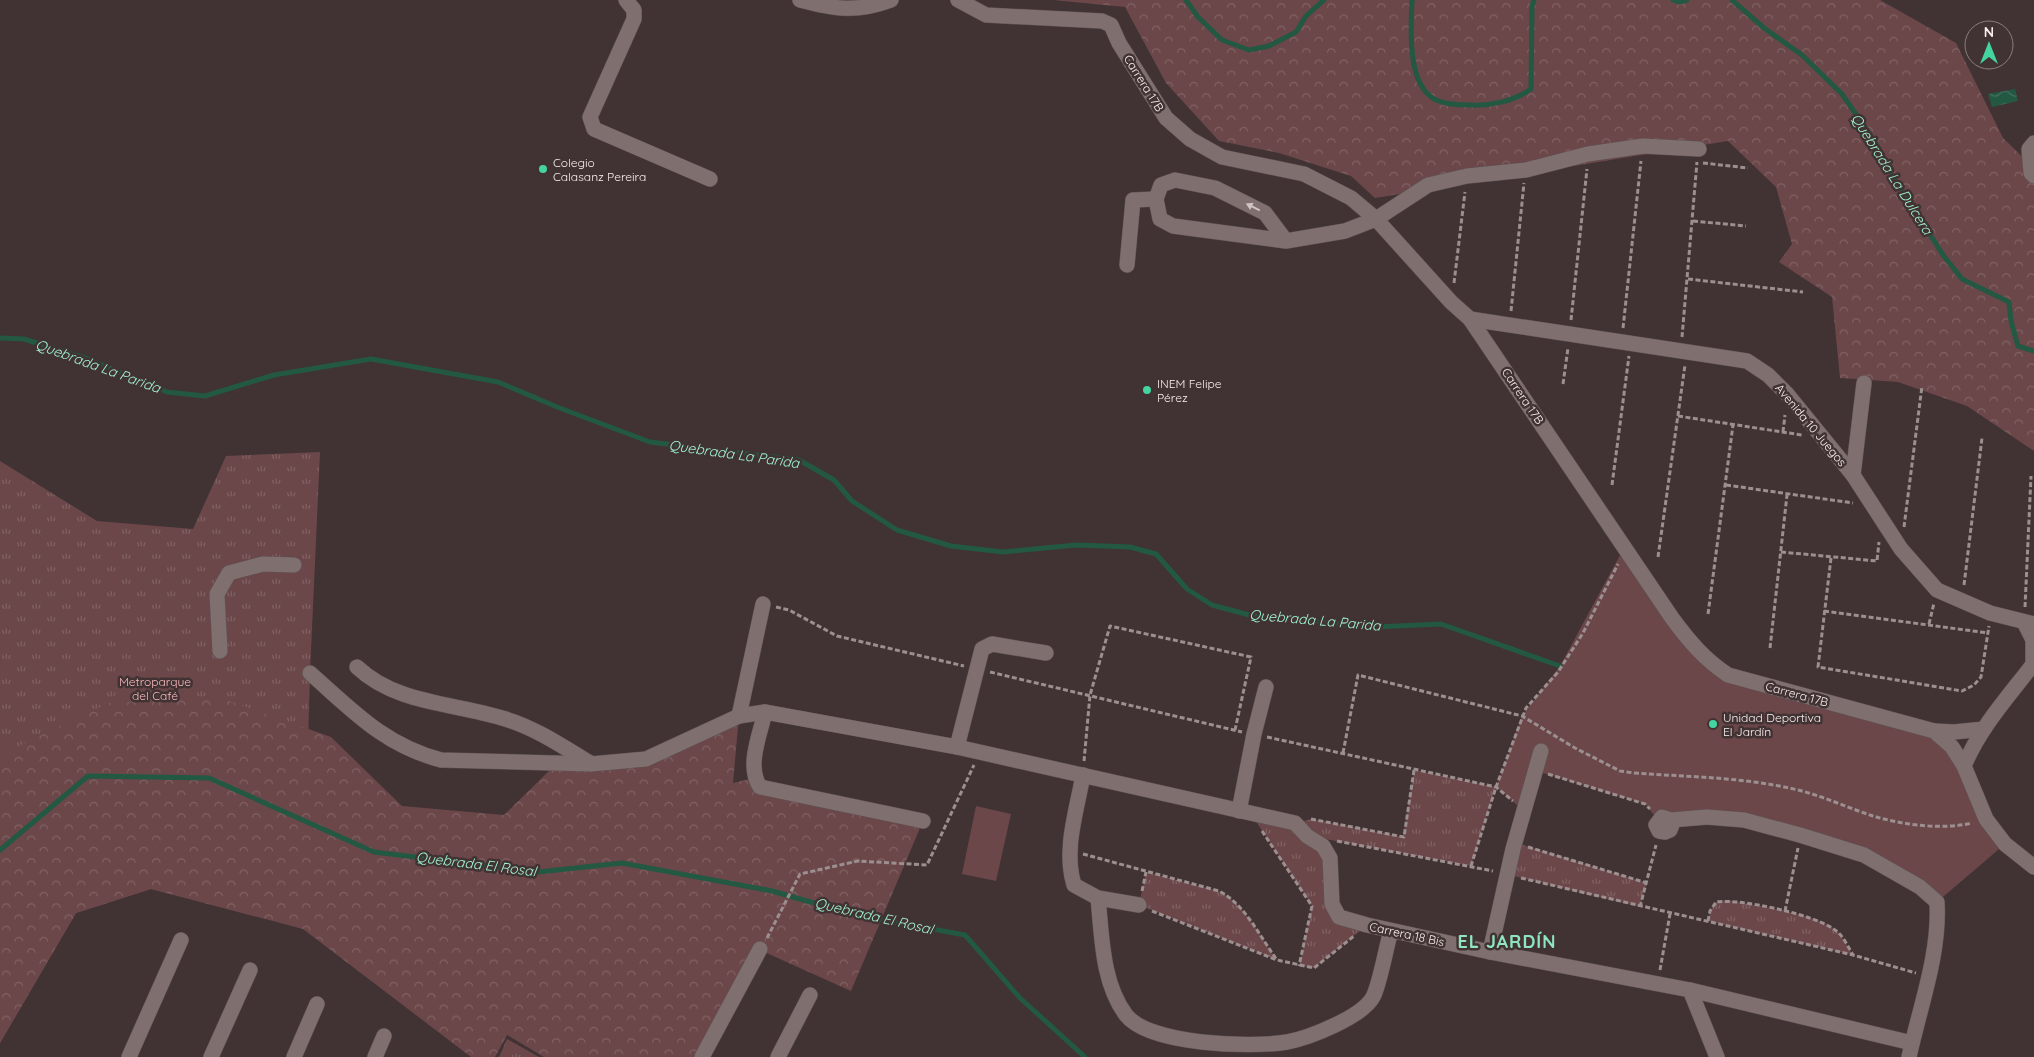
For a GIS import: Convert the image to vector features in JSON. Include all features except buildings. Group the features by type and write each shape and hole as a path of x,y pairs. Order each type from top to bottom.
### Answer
{"street":[{"path":"626,0 634,10 634,18 590,117 594,129 710,179"},
{"path":"800,0 834,9 864,9 890,0"},
{"name":"Carrera 17B","path":"958,0 986,15 1102,21 1111,25 1119,43 1166,118 1190,139 1222,156 1304,174 1351,198 1376,219 1451,302 1470,319 1692,646 1708,662 1728,675 1934,731 1952,747 1964,766 1986,819 2005,844 2034,868"},
{"path":"2034,143 2029,149 2031,172 2034,176"},
{"path":"1286,241 1265,213 1215,188 1175,180 1161,185 1156,199 1160,219 1173,226 1286,241 1344,231 1376,219 1428,185 1467,176 1526,170 1588,154 1643,146 1698,156"},
{"path":"1126,265 1133,200 1156,199"},
{"name":"Avenida 10 Juegos","path":"1470,319 1748,361 1768,375 1787,394 1853,475 1901,549 1937,590 1990,613 2029,623"},
{"path":"1853,475 1864,382"},
{"path":"220,651 217,594 229,573 263,564 294,565"},
{"path":"739,716 763,604"},
{"path":"1964,766 1972,747 1984,729 2033,664 2033,640 2029,623"},
{"path":"957,747 975,669 982,649 992,644 1046,653"},
{"path":"357,667 368,677 406,694 438,705 502,718 552,739 591,764"},
{"path":"310,673 375,731 420,754 442,760 591,764 646,759 739,716 765,712 957,747 1295,823"},
{"path":"1245,813 1254,734 1266,687"},
{"path":"765,712 753,768 754,778 760,787 924,821"},
{"path":"1934,731 1954,732 1984,729"},
{"path":"1490,952 1506,874 1541,751"},
{"path":"1083,775 1070,850 1069,870 1074,885 1098,898 1139,906"},
{"path":"1663,823 1707,818 1744,820 1800,835 1864,855 1920,887 1937,902 1938,923 1911,1050"},
{"name":"Carrera 18 Bis","path":"1295,823 1307,836 1323,846 1330,858 1332,904 1339,917 1390,931 1490,952 1690,990 1911,1050"},
{"path":"1098,898 1106,963 1112,990 1127,1016 1149,1032 1185,1040 1235,1043 1286,1042 1347,1019 1372,997 1390,931"},
{"path":"129,1057 181,940"},
{"path":"702,1057 760,950"},
{"path":"211,1057 250,970"},
{"path":"1690,990 1716,1057"},
{"path":"778,1057 810,995"},
{"path":"294,1057 317,1004"},
{"path":"375,1057 384,1036"}],"path":[{"path":"1612,485 1643,146"},
{"path":"1563,384 1588,154"},
{"path":"1658,557 1678,416 1698,156 1748,168"},
{"path":"1509,325 1526,170"},
{"path":"1451,302 1467,176"},
{"path":"1693,221 1746,226"},
{"path":"1688,279 1804,292"},
{"path":"1901,549 1922,386"},
{"path":"1678,416 1733,426 1822,438"},
{"path":"1708,614 1733,426"},
{"path":"1962,601 1982,438"},
{"path":"2029,623 2032,476"},
{"path":"1726,485 1787,495 1871,505"},
{"path":"1770,648 1787,495"},
{"path":"1471,866 1496,787 1522,716 1526,708 1558,672 1583,633 1625,546"},
{"path":"1781,552 1877,561"},
{"path":"1831,558 1818,667 1962,691 1974,685 1981,677 1990,613"},
{"path":"1929,624 1937,590"},
{"path":"763,604 789,610 837,636 956,664"},
{"path":"1824,611 1988,633"},
{"path":"975,669 1090,695 1235,730 1251,657 1110,626 1090,695 1083,775"},
{"path":"1343,753 1358,675 1522,716 1575,748 1620,771 1634,774 1747,780 1800,790 1875,817 1910,823 1943,826 1986,819"},
{"path":"1254,734 1496,787"},
{"path":"760,950 782,913 800,874 858,861 927,865 980,752"},
{"path":"1295,823 1312,818 1404,837 1414,770"},
{"path":"1542,772 1645,804 1663,823 1640,907"},
{"path":"1245,813 1312,906 1299,966"},
{"path":"1785,911 1800,835"},
{"path":"1336,841 1471,866 1670,914 1853,955 1928,976"},
{"path":"1520,844 1647,883"},
{"path":"1070,850 1219,891 1228,896 1238,906 1277,960"},
{"path":"1708,921 1710,911 1716,902 1727,900 1785,911 1826,924 1838,931 1853,955"},
{"path":"1139,906 1277,960 1314,968 1367,925"},
{"path":"1657,984 1670,914"}],"green space":[{"path":"1053,0 1880,0 1956,43 1964,59 1964,70 1969,70 2003,138 2034,168 2034,451 1967,406 1898,382 1840,378 1832,297 1779,262 1792,244 1776,187 1728,141 1375,198 1351,176 1279,153 1219,141 1166,83 1125,7"},
{"name":"Metroparque del Café","path":"320,452 310,673 303,929 272,919 151,889 76,913 0,1043 0,461 97,521 193,529 226,456"},
{"name":"Unidad Deportiva El Jardín","path":"1625,546 1708,662 1934,731 2005,844 1937,902 1864,855 1744,820 1658,820 1645,804 1543,773 1523,810 1496,787 1522,716 1560,666"},
{"path":"218,697 331,737 402,806 504,815 551,769 638,760 739,716 733,783 754,778 923,821 851,991 760,950 702,1057 544,1057 507,1035 495,1057 471,1057 303,929 151,889 76,913 0,1043 0,755 108,703"},
{"path":"1414,770 1496,787 1471,866 1309,836 1323,846 1332,904 1367,925 1314,968 1299,966 1312,906 1251,814 1295,823 1312,819 1403,837"},
{"path":"976,806 1011,814 996,881 962,874"},
{"path":"1520,844 1647,883 1640,907 1510,875"},
{"path":"1146,872 1219,891 1228,897 1245,912 1277,960 1139,905"},
{"path":"1727,900 1786,911 1817,920 1838,932 1853,955 1708,921 1710,911 1716,902"},
{"path":"507,1039 539,1057 499,1057"}],"water":[{"path":"2015,89 2018,101 1992,107 1988,94"}],"waterway":[{"name":"Quebrada La Dulcera","path":"1186,0 1198,17 1222,40 1249,50 1269,46 1296,32 1306,16 1324,0"},
{"name":"Quebrada La Dulcera","path":"1412,0 1412,55 1419,82 1426,93 1436,100 1462,105 1494,104 1510,100 1531,89 1532,6 1534,0"},
{"name":"Quebrada La Dulcera","path":"1673,0 1679,2 1687,0"},
{"name":"Quebrada La Dulcera","path":"1732,0 1764,28 1802,55 1842,94 1875,142 1892,175 1943,255 1962,279 2009,302 2011,321 2018,346 2034,351"},
{"name":"Quebrada La Parida","path":"0,338 24,339 88,359 167,392 205,396 274,375 371,359 498,382 557,407 650,442 799,460 834,480 852,501 897,530 951,546 1003,552 1076,545 1130,547 1156,554 1187,589 1212,605 1253,616 1375,627 1441,624 1560,666"},
{"name":"Quebrada El Rosal","path":"0,850 88,776 209,778 374,852 538,872 622,863 772,891 856,915 965,935 1020,998 1085,1057"}],"place":[{"name":"Colegio Calasanz Pereira","path":"543,169"},
{"name":"INEM Felipe Pérez","path":"1147,390"},
{"name":"Unidad Deportiva El Jardín","path":"1713,724"}],"district":[{"name":"EL JARDÍN","path":"1507,941"}]}
